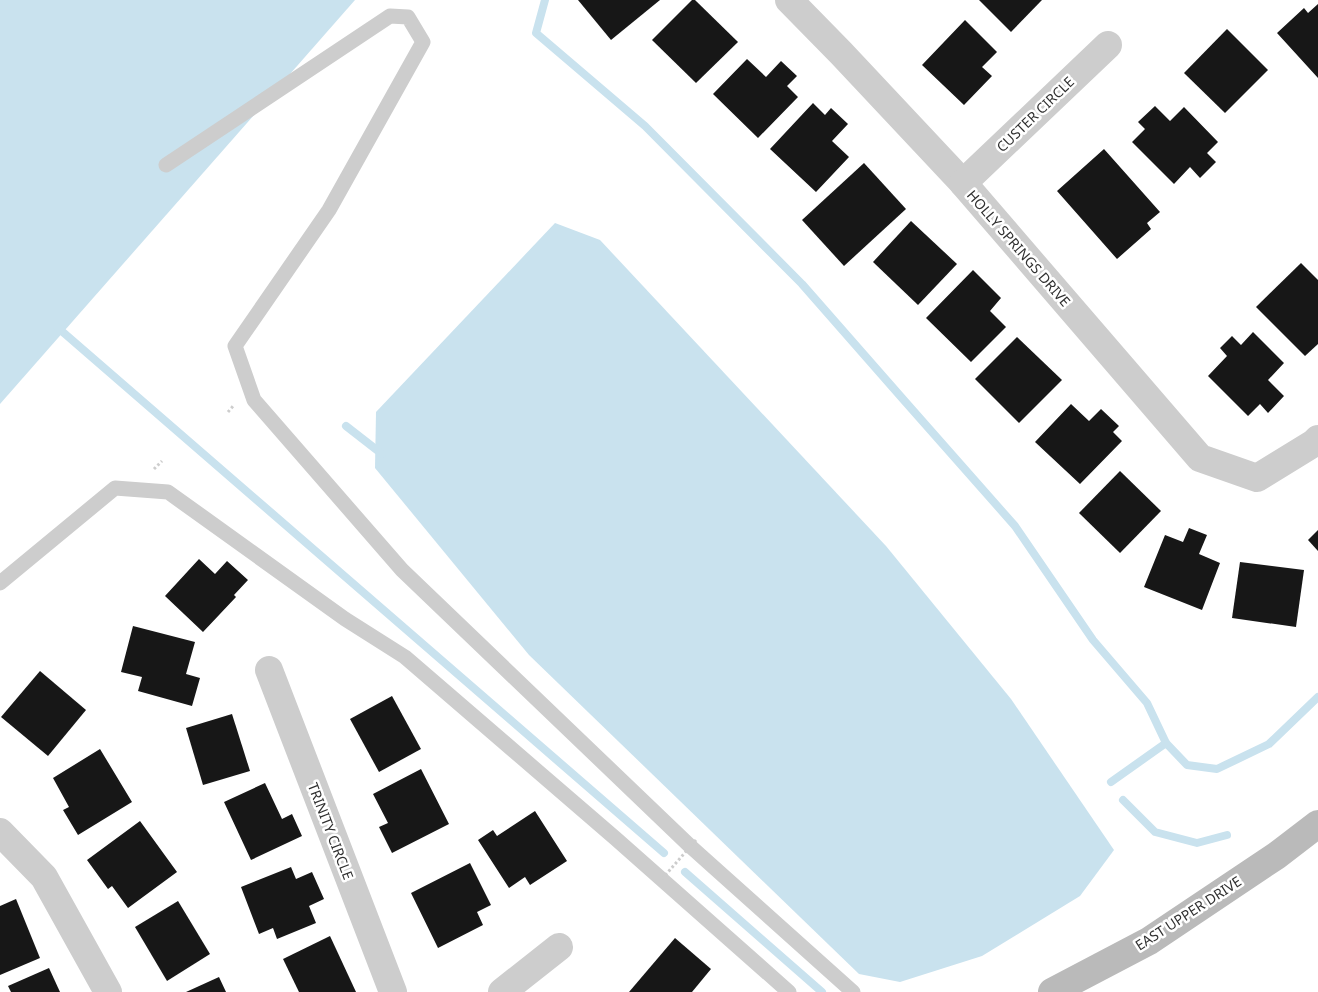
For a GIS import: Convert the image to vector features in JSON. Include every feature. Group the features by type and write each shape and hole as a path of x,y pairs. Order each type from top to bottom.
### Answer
{"main road":[{"name":"EAST UPPER DRIVE","path":"1052,992 1149,941 1276,856 1318,824"}],"street":[{"name":"HOLLY SPRINGS DRIVE","path":"789,0 963,183 1200,458 1257,478 1314,443 1318,438"},
{"name":"CUSTER CIRCLE","path":"963,183 1108,45"},
{"name":"TRINITY CIRCLE","path":"269,670 393,992"},
{"path":"0,832 44,877 108,992"},
{"path":"502,992 559,947"}],"lane":[{"path":"166,165 390,16 408,16 423,42 329,210 235,346 254,400 402,570 852,992"},
{"path":"0,583 115,488 168,492 345,619 405,657 662,879 789,992"}],"path":[{"path":"149,474 162,461"},
{"path":"662,879 693,843"}],"water":[{"path":"0,0 355,0 0,404"},
{"path":"555,223 600,240 886,546 1011,699 1114,850 1080,896 982,956 900,982 859,974 529,655 375,468 376,412"}],"building":[{"path":"578,0 660,0 611,40"},
{"path":"692,0 695,0 738,42 696,83 652,40"},
{"path":"979,0 1042,0 1011,32"},
{"path":"1318,4 1318,78 1277,33 1304,8 1308,13"},
{"path":"965,20 997,52 982,67 992,76 964,105 922,65"},
{"path":"1227,29 1268,70 1225,113 1184,73"},
{"path":"747,59 766,77 781,61 797,76 787,86 798,97 758,138 713,94"},
{"path":"813,103 825,115 831,108 848,124 832,141 849,157 816,192 770,149"},
{"path":"1155,106 1170,121 1184,107 1218,142 1207,153 1216,162 1200,178 1190,167 1174,184 1132,142 1145,129 1138,122"},
{"path":"1104,149 1160,212 1147,223 1151,229 1117,259 1057,191"},
{"path":"864,163 906,209 844,266 802,220"},
{"path":"911,221 957,264 918,305 873,262"},
{"path":"1301,263 1318,280 1318,344 1305,356 1256,307"},
{"path":"973,270 1001,298 990,311 1006,327 971,362 926,318"},
{"path":"1253,332 1284,363 1268,380 1284,396 1268,413 1260,404 1248,416 1208,376 1227,356 1220,348 1232,336 1241,345"},
{"path":"1017,337 1062,380 1019,423 975,379"},
{"path":"1071,404 1089,421 1101,409 1119,426 1113,432 1122,441 1080,484 1035,442"},
{"path":"1120,471 1161,511 1120,553 1079,513"},
{"path":"1189,528 1207,535 1199,554 1220,563 1202,610 1144,587 1165,535 1183,542"},
{"path":"1318,530 1318,551 1308,540"},
{"path":"199,559 215,574 227,561 248,580 234,595 236,597 203,632 165,596"},
{"path":"1240,562 1304,570 1296,627 1232,618"},
{"path":"133,626 195,642 186,674 200,678 192,706 138,691 142,677 121,672"},
{"path":"40,671 86,710 48,756 1,717"},
{"path":"392,696 421,749 379,772 350,719"},
{"path":"232,714 250,771 203,785 186,728"},
{"path":"100,749 132,802 78,835 63,810 69,807 53,778"},
{"path":"421,769 449,824 392,853 379,827 388,823 373,794"},
{"path":"265,783 282,819 292,814 302,836 251,860 224,802"},
{"path":"535,811 567,861 530,885 525,877 509,888 478,840 493,830 497,836"},
{"path":"140,821 177,872 128,908 112,886 108,889 87,860"},
{"path":"470,863 491,905 477,912 483,925 438,948 411,893"},
{"path":"291,867 296,879 312,872 324,899 309,906 316,923 277,939 273,928 259,934 241,887"},
{"path":"16,899 40,958 0,975 0,906"},
{"path":"178,901 210,954 167,981 135,927"},
{"path":"330,936 356,992 299,992 283,959"},
{"path":"675,938 711,969 692,992 629,992"},
{"path":"49,968 60,992 11,992 8,986"},
{"path":"219,977 226,992 186,992"}],"waterway":[{"path":"545,0 536,33 645,126 802,284 1015,526 1093,640 1147,703 1166,743"},
{"path":"57,327 664,853"},
{"path":"346,426 382,454"},
{"path":"1111,782 1166,743 1187,765 1217,769 1269,744 1318,697"},
{"path":"1123,800 1155,832 1197,843 1227,835"},
{"path":"685,872 822,992"}]}
